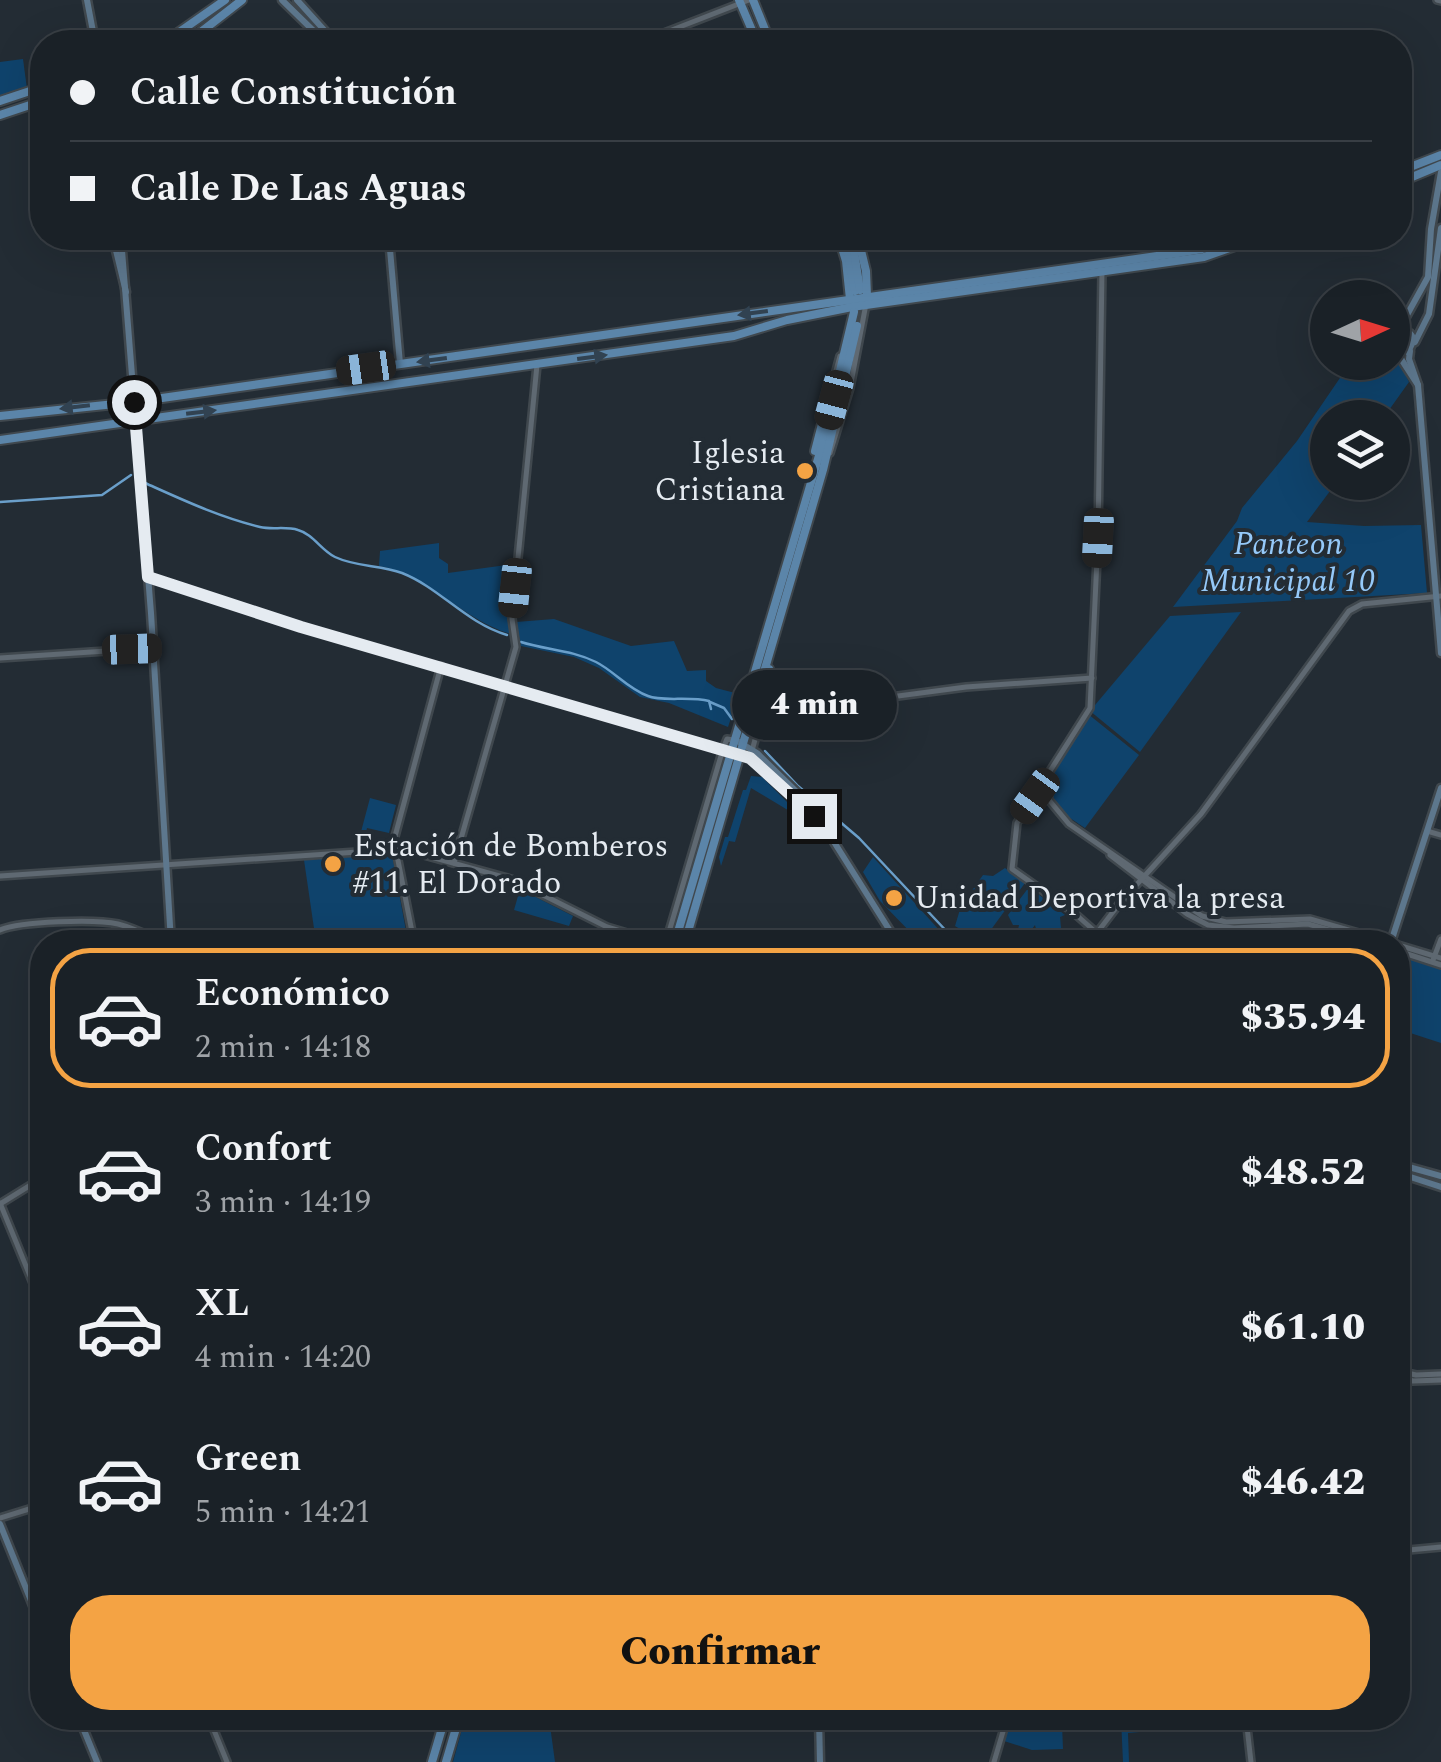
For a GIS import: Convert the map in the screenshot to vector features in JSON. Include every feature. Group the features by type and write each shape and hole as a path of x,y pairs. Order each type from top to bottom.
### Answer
{"main road":[{"path":"87,0 93,30"},
{"path":"181,30 225,0"},
{"path":"203,30 242,0"},
{"path":"282,0 313,30"},
{"path":"297,0 324,30"},
{"path":"745,1 753,30"},
{"path":"745,1 763,30"},
{"path":"0,101 30,91"},
{"path":"0,115 30,105"},
{"path":"1412,166 1441,155"},
{"path":"1410,312 1428,278 1441,169 1412,178"},
{"path":"1410,351 1429,314 1441,228"},
{"path":"116,250 126,294"},
{"path":"123,250 170,930"},
{"path":"390,250 400,364"},
{"path":"847,250 846,261 858,303"},
{"path":"678,930 739,753 818,470 858,303 864,257 858,250"},
{"path":"0,440 738,336 858,303 872,308 880,303 1196,250"},
{"path":"0,416 134,402 1212,255 1226,250"},
{"path":"1410,334 1415,342"},
{"path":"499,350 486,360 490,367 500,370"},
{"path":"462,375 476,367 472,354"},
{"path":"1410,361 1418,386 1441,653"},
{"path":"1410,371 1418,386"},
{"path":"688,930 818,470 822,424"},
{"path":"762,714 769,654"},
{"path":"739,753 820,820 889,930"},
{"path":"1398,930 1441,788"},
{"path":"1410,1167 1441,1176"},
{"path":"1410,1178 1441,1187"},
{"path":"0,1521 30,1597"},
{"path":"84,1730 97,1762"},
{"path":"432,1762 441,1730"},
{"path":"446,1762 455,1730"},
{"path":"819,1730 820,1762"}],"street":[{"path":"671,30 745,1"},
{"path":"1093,930 1012,869 1017,822 1088,710 1099,521 1102,267"},
{"path":"822,424 848,326 858,303"},
{"path":"454,863 517,644 512,620 538,365"},
{"path":"148,577 301,627 739,753"},
{"path":"1100,930 1201,814 1349,611 1362,604 1438,597"},
{"path":"0,658 152,648"},
{"path":"412,930 394,840 442,666"},
{"path":"671,930 739,753 762,714 948,689 1092,678"},
{"path":"1047,780 1046,791 1056,812 1190,910 1209,919 1232,922 1310,919 1346,930"},
{"path":"1427,831 1441,835"},
{"path":"0,876 395,849 511,879 617,930"},
{"path":"1143,878 1191,917 1214,926 1308,924 1329,930"},
{"path":"0,930 16,925 105,922 135,930"},
{"path":"1410,951 1437,960 1441,939"},
{"path":"30,1185 0,1203 30,1276"},
{"path":"1410,1375 1441,1376"},
{"path":"0,1521 30,1509"},
{"path":"1410,1550 1441,1547"},
{"path":"214,1730 227,1762"},
{"path":"994,1762 1003,1730"},
{"path":"1247,1730 1251,1762"}],"green space":[{"path":"23,59 27,89 0,98 0,62"},
{"name":"Panteon Municipal 10","path":"1339,380 1409,382 1396,400 1325,400"},
{"name":"Panteon Municipal 10","path":"1310,422 1310,500 1323,500 1307,522 1421,525 1427,593 1173,607 1237,521 1242,508"},
{"path":"439,543 439,558 448,564 448,573 513,564 508,620 511,634 477,619 414,578 379,566 380,551"},
{"path":"1241,612 1140,752 1090,711 1170,616"},
{"path":"554,619 631,646 674,641 687,671 706,670 706,681 739,694 728,727 669,703 640,697 599,668 574,657 521,646 516,622"},
{"path":"1088,714 1139,755 1085,828 1056,804 1049,782"},
{"path":"751,776 762,777 796,815 751,788 735,842 729,841 721,866 719,857 725,837"},
{"path":"370,798 396,805 389,833 367,828 364,843 358,843"},
{"path":"392,854 406,930 314,930 304,860"},
{"name":"Unidad Deportiva la presa","path":"873,857 939,930 908,930 880,901 863,872"},
{"path":"1005,868 1025,883 991,930 962,930 955,926 961,906 983,875 993,876"},
{"path":"1029,887 1065,915 1060,917 1061,928 1036,929 1035,925 1018,930 1019,925 1013,925 1008,915"},
{"path":"520,889 573,916 569,926 514,910"},
{"path":"1410,957 1441,967 1441,1043 1410,1033"},
{"path":"462,1730 551,1730 555,1762 453,1762"},
{"path":"1008,1730 1062,1730 1063,1749 1032,1750 1004,1741"},
{"path":"1122,1730 1163,1730 1128,1733 1129,1762 1123,1762"}],"waterway":[{"path":"0,502 102,495 131,475"},
{"path":"145,483 245,523 303,532 343,560 402,573 492,630 507,635"},
{"path":"521,642 587,658 648,696 709,701 711,709"},
{"path":"710,702 724,708 732,719"},
{"path":"765,751 798,786 859,838 945,930"}],"place":[{"name":"Iglesia Cristiana","path":"805,471"},
{"name":"Estación de Bomberos #11. El Dorado","path":"333,864"},
{"name":"Unidad Deportiva la presa","path":"894,898"}],"route":[{"path":"134,402 148,577 301,627 750,758 814,816"}]}
